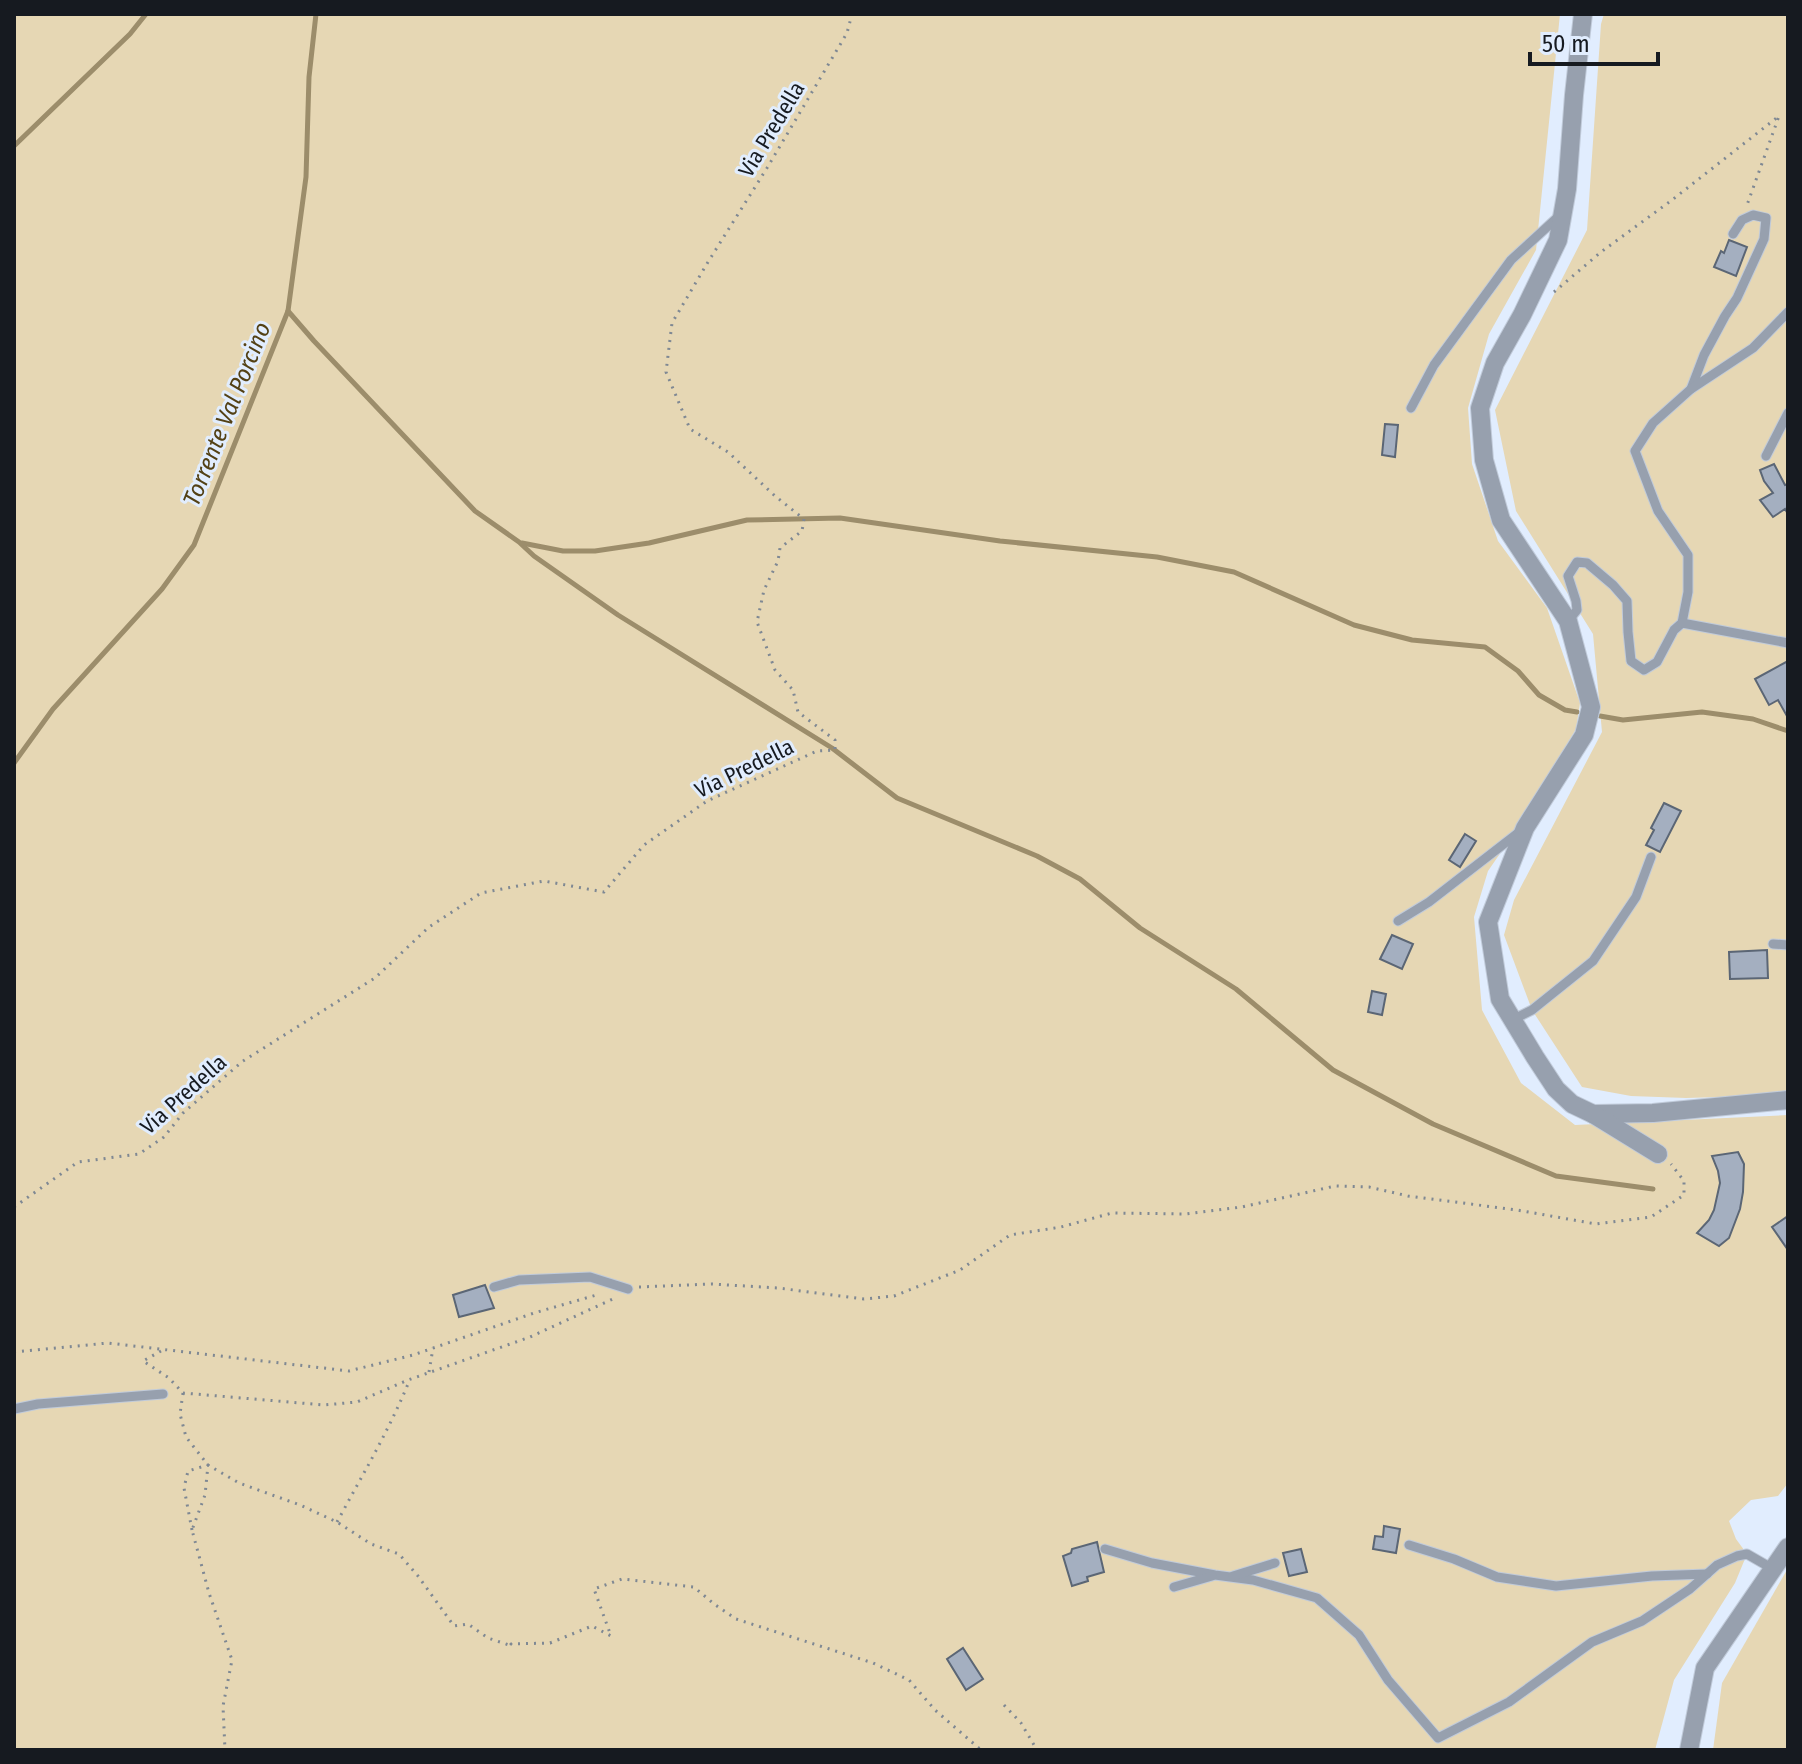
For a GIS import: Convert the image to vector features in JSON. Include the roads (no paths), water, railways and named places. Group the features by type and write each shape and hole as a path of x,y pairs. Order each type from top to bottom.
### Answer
{"street":[{"path":"1583,14 1564,212 1558,240 1495,363 1480,408 1484,460 1501,520 1568,621 1591,707 1584,735 1525,828 1488,922 1500,999 1556,1089 1572,1104 1658,1154"},
{"path":"1593,1114 1653,1113 1788,1100"},
{"path":"1689,1750 1705,1668 1788,1547"}],"lane":[{"path":"1411,408 1434,365 1511,260 1564,212"},
{"path":"1691,389 1704,355 1737,298 1764,239 1766,218 1753,215 1742,220 1733,234"},
{"path":"1568,621 1577,610 1568,576 1577,562 1587,563 1627,601 1631,661 1644,670 1657,662 1674,630 1682,623 1688,592 1688,555 1658,511 1635,451 1653,423 1691,389 1753,348 1788,312"},
{"path":"1766,456 1788,413"},
{"path":"1682,623 1788,643"},
{"path":"1398,921 1429,902 1525,828"},
{"path":"1512,1020 1532,1010 1593,961 1636,897 1651,857"},
{"path":"1773,944 1788,945"},
{"path":"494,1287 519,1280 590,1277 628,1289"},
{"path":"14,1409 38,1404 163,1394"},
{"path":"1409,1545 1497,1577 1556,1586 1707,1574"},
{"path":"1105,1549 1152,1563 1253,1580 1317,1598 1359,1635 1388,1680 1438,1738 1509,1702 1592,1642 1642,1621 1690,1589 1717,1565 1747,1554 1773,1569"},
{"path":"1230,1577 1275,1563"},
{"path":"1174,1587 1215,1575"}],"waterway":[{"path":"14,146 130,34 146,14"},
{"name":"Torrente Val Porcino","path":"14,763 53,709 162,589 194,545 288,311 306,177 309,77 316,14"},
{"path":"288,311 475,511 618,615 832,748 897,798 1037,856 1080,879 1140,928 1236,989 1333,1070 1433,1124 1556,1176 1653,1189"},
{"path":"522,543 563,551 595,551 649,543 747,520 840,518 1000,541 1157,557 1234,572 1354,625 1412,640 1485,647 1518,671 1539,695 1565,710 1577,712"},
{"path":"1600,716 1623,720 1702,712 1753,719 1788,731"}]}
